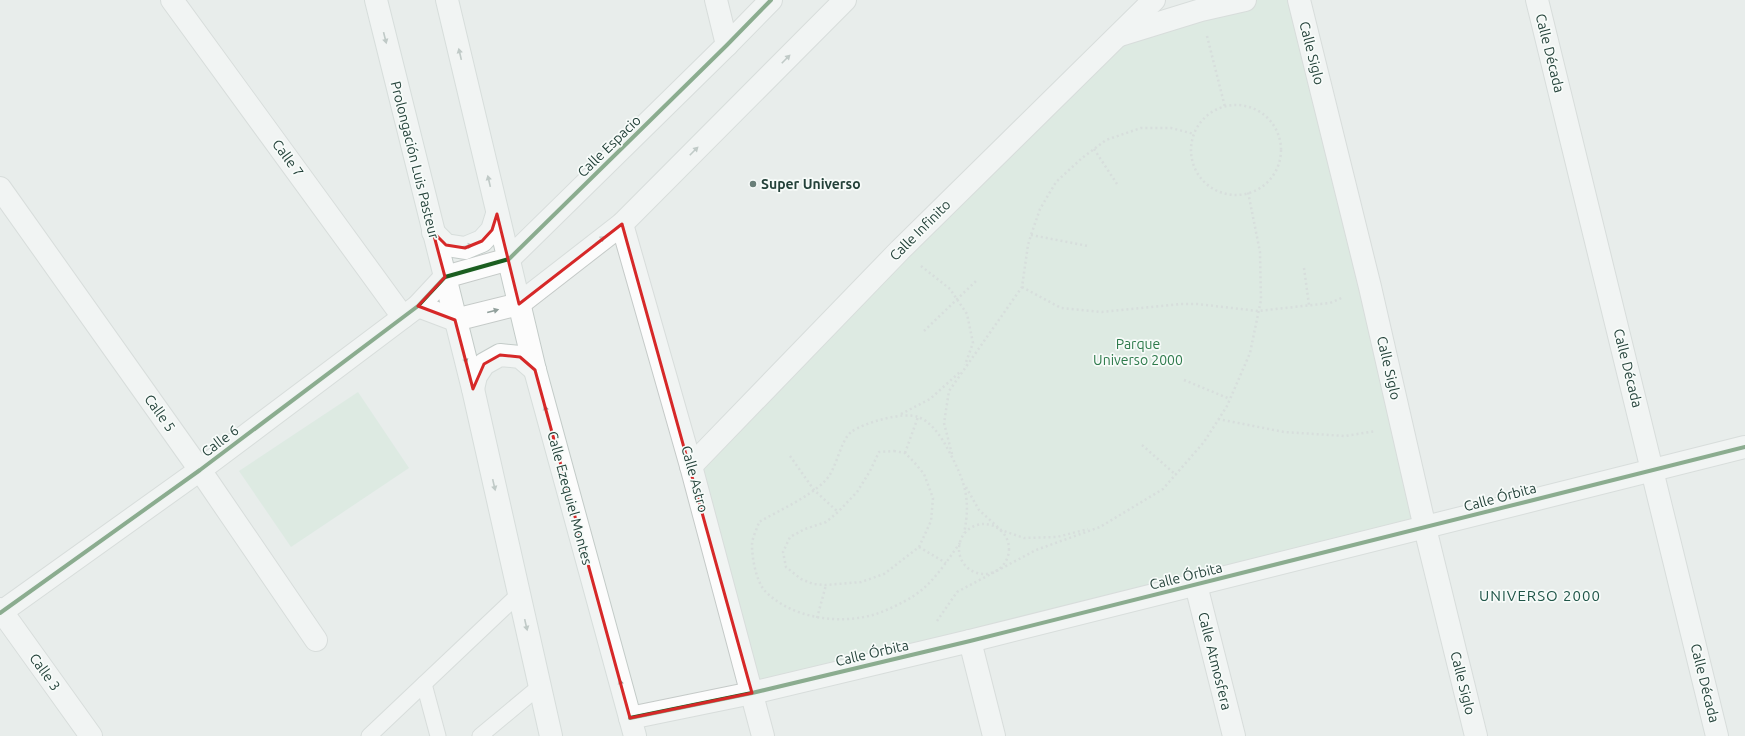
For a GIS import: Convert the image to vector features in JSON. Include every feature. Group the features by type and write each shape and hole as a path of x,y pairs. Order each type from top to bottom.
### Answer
{"street":[{"name":"Calle 7","path":"172,0 410,311"},
{"name":"Prolongación Luis Pasteur","path":"376,0 455,320"},
{"path":"447,0 509,259"},
{"path":"716,0 727,45"},
{"name":"Calle Espacio","path":"445,278 509,259 771,0"},
{"path":"410,311 455,320 519,304 622,224 845,0"},
{"name":"Calle Infinito","path":"691,466 900,250 1154,0"},
{"path":"1117,36 1201,10 1245,0"},
{"name":"Calle Siglo","path":"1299,0 1370,287 1425,528 1476,736"},
{"name":"Calle Década","path":"1537,0 1718,736"},
{"name":"Calle 5","path":"0,188 200,470 316,640"},
{"path":"433,232 446,245 465,248 482,241 492,230 497,214"},
{"name":"Calle Astro","path":"622,224 691,466 763,736"},
{"name":"Calle Ezequiel Montes","path":"509,259 535,370 633,727"},
{"name":"Calle 6","path":"1,611 200,470 410,311 445,278"},
{"path":"455,320 473,389 551,736"},
{"path":"473,389 476,376 484,364 500,355 520,357 535,370"},
{"name":"Calle Órbita","path":"633,727 752,693 970,641 1745,447"},
{"name":"Calle Atmosfera","path":"1196,585 1234,736"},
{"name":"Calle 3","path":"1,611 90,736"},
{"path":"970,641 994,736"}],"lane":[{"path":"369,736 519,594"},
{"path":"424,684 438,736"},
{"path":"480,736 540,686"}],"path":[{"path":"1201,10 1225,108"},
{"path":"1234,105 1254,108 1270,119 1280,136 1281,156 1274,174 1260,188 1241,195 1226,194 1212,188 1201,178 1193,165 1191,150 1194,134 1202,120 1216,110 1225,108 1234,105"},
{"path":"953,459 944,423 949,391 1022,287 1028,245 1040,209 1056,182 1106,140 1141,128 1171,128 1194,134"},
{"path":"1094,149 1116,184"},
{"path":"929,651 936,621 957,592 1036,550 1100,527 1163,489 1204,442 1230,398 1250,353 1261,300 1260,252 1248,192"},
{"path":"1032,235 1088,246"},
{"path":"900,250 950,289 967,314 973,342 964,368 930,399 900,415 876,421 851,432 840,450 833,471 825,482 759,522 752,544 754,567 764,590 785,605 817,618 843,619 876,614 913,597 940,572 960,543 968,515 965,485"},
{"path":"1304,268 1309,305"},
{"path":"924,331 976,281"},
{"path":"1022,287 1061,308 1102,312 1154,306 1197,304 1258,311 1330,303 1370,287"},
{"path":"1184,380 1230,398"},
{"path":"900,415 918,417 938,431 979,510 1001,530 1007,538 1009,547 1008,558 1003,566 994,572 985,574 976,573 963,562 959,552 960,543"},
{"path":"905,453 918,417"},
{"path":"1218,420 1284,432 1345,436 1402,427"},
{"path":"1142,445 1176,475"},
{"path":"894,451 905,453 924,474 933,498 931,522 919,547 884,574 861,582 826,586 813,584 801,579 786,566 783,552 790,538 805,529 826,522 838,512 857,492 879,452 894,451"},
{"path":"790,456 814,490 838,512"},
{"path":"964,533 972,527 982,524 992,525 1001,530 1024,538 1057,537 1100,527"},
{"path":"919,547 946,563"},
{"path":"817,618 826,586"}],"highlighted area":[{"path":"497,214 519,304 622,224 752,693 630,718 535,370 520,357 500,355 484,364 473,389 455,320 418,306 445,277 433,232 446,245 465,248 482,241 492,230"}],"green space":[{"name":"Parque Universo 2000","path":"1245,0 1299,0 1425,528 752,693 691,466 1117,35"},
{"path":"358,392 409,468 291,547 239,471"}],"cycle path":[{"path":"0,613 200,470 418,306 445,277 509,259 771,0"},
{"path":"630,718 752,693 970,641 1745,447"}],"place":[{"name":"Super Universo","path":"753,184"}],"district":[{"name":"UNIVERSO 2000","path":"1540,595"}]}
